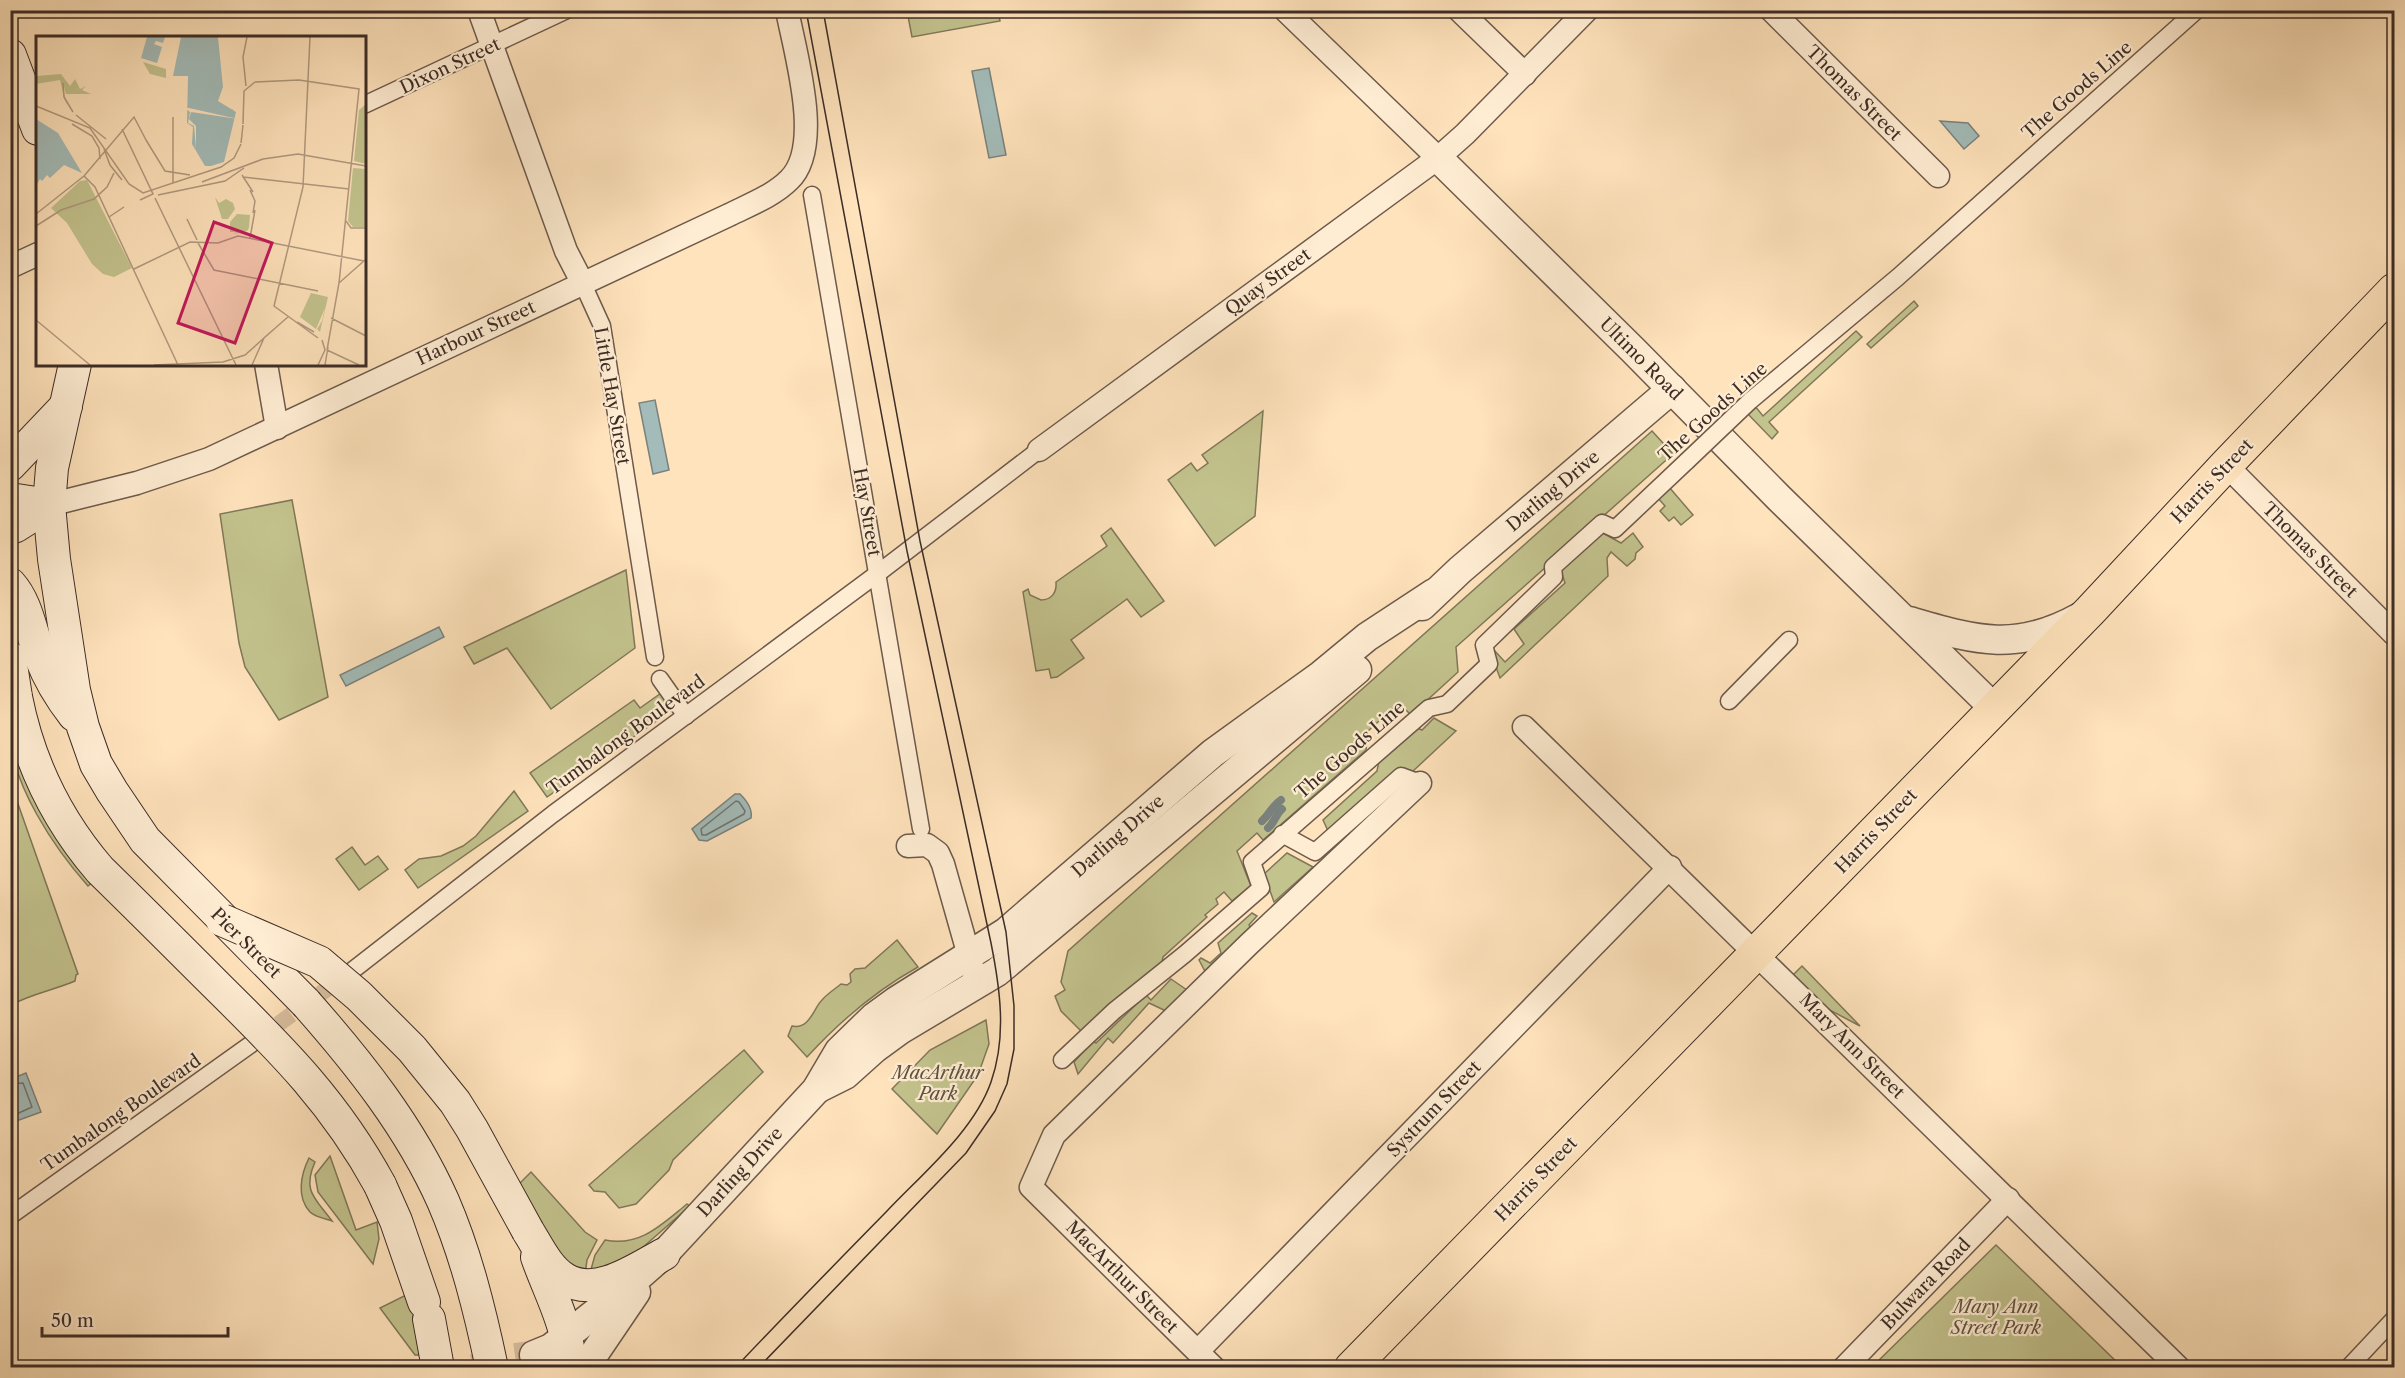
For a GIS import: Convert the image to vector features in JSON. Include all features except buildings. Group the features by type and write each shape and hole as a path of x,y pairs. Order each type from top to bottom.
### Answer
{"main road":[{"path":"10,55 36,124"},
{"name":"Harris Street","path":"1351,1368 2090,611 2394,290"},
{"name":"Pier Street","path":"75,366 52,468 49,505 66,691 83,727 96,764 139,831 222,920 306,1003 344,1045 379,1092 412,1143 442,1201 463,1254 479,1309 492,1368"},
{"path":"10,465 67,405"},
{"name":"Harbour Street","path":"10,499 49,505"},
{"name":"Harbour Street","path":"10,528 49,505"},
{"path":"10,584 21,600 41,659 66,691"},
{"path":"10,658 27,743 43,784 78,845 100,870 280,1048 308,1079 361,1151 396,1221 427,1310 438,1368"},
{"path":"222,920 319,962 359,996 412,1049 472,1129 528,1231 552,1267 564,1279 581,1285 614,1280 664,1254"},
{"path":"528,1231 557,1307 565,1336 569,1368"}],"street":[{"name":"Little Hay Street","path":"479,10 566,251 602,326 655,657"},
{"name":"Dixon Street","path":"366,104 567,10"},
{"name":"Harbour Street","path":"49,505 176,472 209,459 758,201 790,180 801,161 806,130 799,72 787,10"},
{"name":"Ultimo Road","path":"1285,10 1438,158 1779,498 1995,709"},
{"path":"1460,10 1525,74"},
{"name":"Quay Street","path":"930,532 1438,158 1587,10"},
{"name":"Thomas Street","path":"1771,10 1938,176"},
{"name":"The Goods Line","path":"1062,1060 1114,1011 1185,954 1261,888 1251,862 1428,708 1447,704 1489,664 1484,645 1554,577 1552,567 1602,523 1615,528 1750,401 1898,277 2197,10"},
{"name":"Hay Street","path":"812,195 877,574 915,838"},
{"path":"10,267 36,255"},
{"path":"266,366 277,428"},
{"name":"Darling Drive","path":"816,1090 845,1076 874,1049 900,1030 1009,963 1378,652 1434,593 1672,389"},
{"name":"Thomas Street","path":"2226,465 2394,634"},
{"name":"Tumbalong Boulevard","path":"348,974 553,814 877,574 930,532"},
{"name":"Darling Drive","path":"560,1368 550,1360 532,1355 550,1348 608,1303 664,1254 816,1090 839,1052 874,1017 896,1000 1006,932 1228,742 1321,675 1367,637 1434,593"},
{"path":"1904,619 1972,638 2010,640 2054,630 2090,611"},
{"path":"1729,701 1789,640"},
{"path":"660,679 686,716"},
{"name":"Mary Ann Street","path":"1524,727 1670,867 2179,1368"},
{"path":"1282,834 1316,852 1401,776 1420,783"},
{"name":"MacArthur Street","path":"1214,1368 1031,1187 1054,1135 1248,945 1420,783"},
{"path":"915,838 938,853 943,864 977,984"},
{"name":"Systrum Street","path":"1198,1352 1670,867"},
{"name":"Tumbalong Boulevard","path":"10,1216 254,1042"},
{"name":"Bulwara Road","path":"1844,1368 2008,1200"},
{"name":"Darling Drive","path":"588,1368 594,1354 620,1314 664,1254"},
{"path":"2348,1368 2394,1319"}],"green space":[{"path":"907,11 998,11 1000,21 912,37"},
{"path":"1914,301 1918,306 1871,348 1867,344"},
{"path":"1856,331 1862,337 1769,422 1778,432 1772,439 1747,413 1755,406 1763,416"},
{"path":"1263,411 1255,516 1215,546 1168,480 1191,463 1197,471 1208,463 1202,455"},
{"path":"1652,431 1673,454 1456,647 1458,672 1411,715 1399,703 1368,731 1366,750 1263,840 1257,833 1237,851 1251,886 1232,901 1224,892 1216,899 1218,904 1205,915 1207,917 1163,957 1161,967 1082,1032 1061,1011 1055,996 1065,990 1061,982 1068,951"},
{"path":"1669,487 1693,515 1681,525 1674,517 1669,521 1660,511 1665,506 1657,497"},
{"path":"292,500 328,697 279,720 245,667 239,643 220,514"},
{"path":"1111,528 1164,601 1141,617 1127,599 1071,640 1084,658 1057,677 1051,678 1049,669 1036,671 1023,592 1028,589 1030,595 1041,600 1050,597 1054,593 1056,582 1107,546 1101,536"},
{"path":"1601,532 1621,543 1633,533 1643,547 1627,566 1611,552 1607,558 1608,576 1500,678 1490,651 1493,649 1505,662 1524,644 1514,629 1565,583 1560,568"},
{"path":"626,570 635,648 551,709 507,648 474,664 464,647"},
{"path":"664,691 675,708 547,797 530,773 634,700 640,708"},
{"path":"1434,718 1456,731 1412,772 1329,833 1323,820 1377,771 1379,761 1415,727 1422,730"},
{"path":"10,733 93,882 88,886 49,835 26,794 12,753"},
{"path":"11,784 78,974 75,981 11,1005"},
{"path":"514,791 528,811 418,888 405,870 419,859 441,856 463,846 476,836"},
{"path":"352,847 365,865 378,856 388,869 359,890 336,859"},
{"path":"1287,853 1313,867 1274,902 1264,874"},
{"path":"1252,913 1257,916 1249,925 1253,934 1208,977 1199,960 1201,958 1210,963 1221,953 1218,943"},
{"path":"897,940 918,967 887,986 859,1008 807,1057 788,1036 792,1026 803,1025 826,996 841,984 847,985 851,982 850,974 855,969 865,968"},
{"path":"1802,966 1860,1026 1824,1007 1792,976"},
{"path":"1171,979 1187,990 1166,1011 1149,1003 1113,1043 1108,1038 1078,1074 1074,1062 1093,1041 1096,1043 1146,995 1151,1000"},
{"name":"MacArthur Park","path":"986,1020 989,1044 978,1075 937,1134 892,1089 930,1050"},
{"path":"744,1050 763,1072 673,1160 669,1170 636,1204 619,1208 605,1192 594,1191 589,1185"},
{"path":"330,1156 356,1230 377,1222 379,1239 373,1264 318,1192 315,1175"},
{"path":"309,1158 315,1162 310,1180 312,1194 332,1221 312,1214 303,1199 302,1178"},
{"path":"531,1172 585,1232 597,1240 587,1260 585,1275 571,1274 515,1188"},
{"path":"687,1204 690,1206 642,1248 618,1264 590,1273 595,1255 605,1240 618,1241 639,1237 659,1226"},
{"name":"Mary Ann Street Park","path":"1996,1245 2122,1367 1872,1367"},
{"path":"410,1293 419,1322 421,1355 415,1355 380,1308"}],"water":[{"path":"989,68 1006,155 989,158 972,71"},
{"path":"1940,121 1968,123 1979,136 1964,149"},
{"path":"655,400 669,470 653,474 639,403"},
{"path":"439,627 444,637 346,686 340,675"},
{"path":"735,794 740,794 747,802 751,818 707,841 699,840 692,829"},
{"path":"26,1073 41,1112 11,1123 11,1079"}],"waterway":[{"path":"1262,821 1281,800"},
{"path":"1268,828 1282,809"}],"tunnel":[{"path":"259,1038 345,976"},
{"path":"475,1368 495,1360 529,1355"}],"tram line":[{"path":"735,1368 960,1135 983,1100 991,1082 999,1048 1000,1030 999,995 991,943 907,551 806,10"},
{"path":"758,1368 966,1153 995,1111 1007,1084 1014,1049 1014,1006 1006,932 920,541 823,10"}]}
